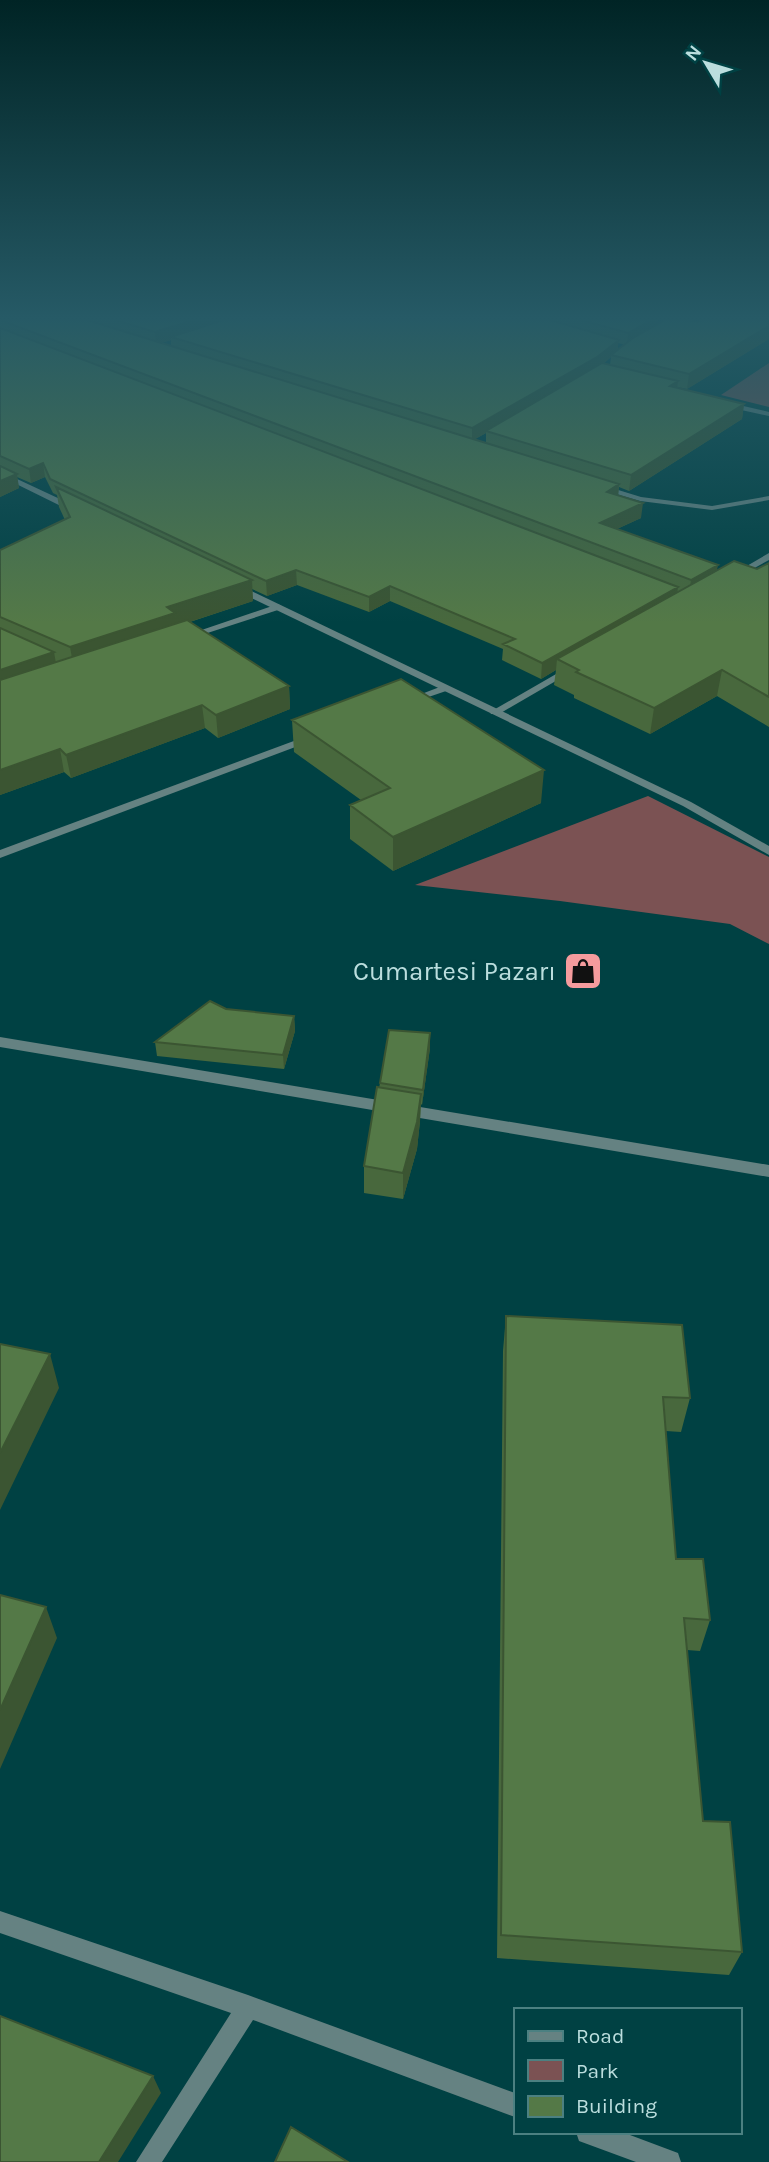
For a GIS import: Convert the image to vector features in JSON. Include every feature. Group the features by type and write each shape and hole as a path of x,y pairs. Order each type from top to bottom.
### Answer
{"street":[{"path":"0,473 85,514"},
{"path":"589,483 640,499 712,508 769,498"},
{"path":"723,582 769,556"},
{"path":"229,584 687,804 769,851"},
{"path":"175,641 278,607"},
{"path":"495,712 580,663"},
{"path":"392,707 445,688"},
{"path":"0,854 327,732"},
{"path":"0,1042 769,1171"},
{"path":"0,1922 248,2007 514,2105"},
{"path":"148,2162 248,2007"},
{"path":"593,2134 669,2162"}],"green space":[{"path":"648,796 769,857 769,944 730,924 415,885"}],"building":[{"path":"0,421 243,421 678,587 542,663 503,644 515,639 390,586 369,597 296,570 266,581 50,479 43,463 29,469 0,456"},
{"path":"268,421 414,421 619,484 607,492 643,503 600,523 718,565 691,580"},
{"path":"448,421 485,421 472,428"},
{"path":"503,421 717,421 631,475 486,431"},
{"path":"0,466 17,474 0,481"},
{"path":"56,487 252,580 167,607 175,613 70,647 0,617 0,550 70,517"},
{"path":"734,561 757,569 769,563 769,697 722,670 654,708 576,672 579,670 557,659"},
{"path":"187,620 289,686 216,715 202,705 66,755 60,749 0,770 0,680"},
{"path":"0,628 54,652 0,670"},
{"path":"401,679 544,770 393,837 350,805 390,788 292,720"},
{"path":"210,1001 226,1009 294,1016 283,1055 155,1042"},
{"path":"389,1030 430,1033 423,1090 380,1083"},
{"path":"377,1087 421,1094 417,1122 403,1173 364,1166"},
{"path":"506,1316 682,1325 690,1398 663,1397 676,1559 703,1559 710,1620 684,1618 703,1821 730,1822 742,1952 501,1935"},
{"path":"0,1344 50,1354 0,1453"},
{"path":"0,1595 46,1607 0,1710"},
{"path":"0,2016 153,2076 99,2162 0,2162"},
{"path":"291,2127 348,2162 275,2162"}],"place":[{"name":"Cumartesi Pazarı","path":"583,971"}]}
